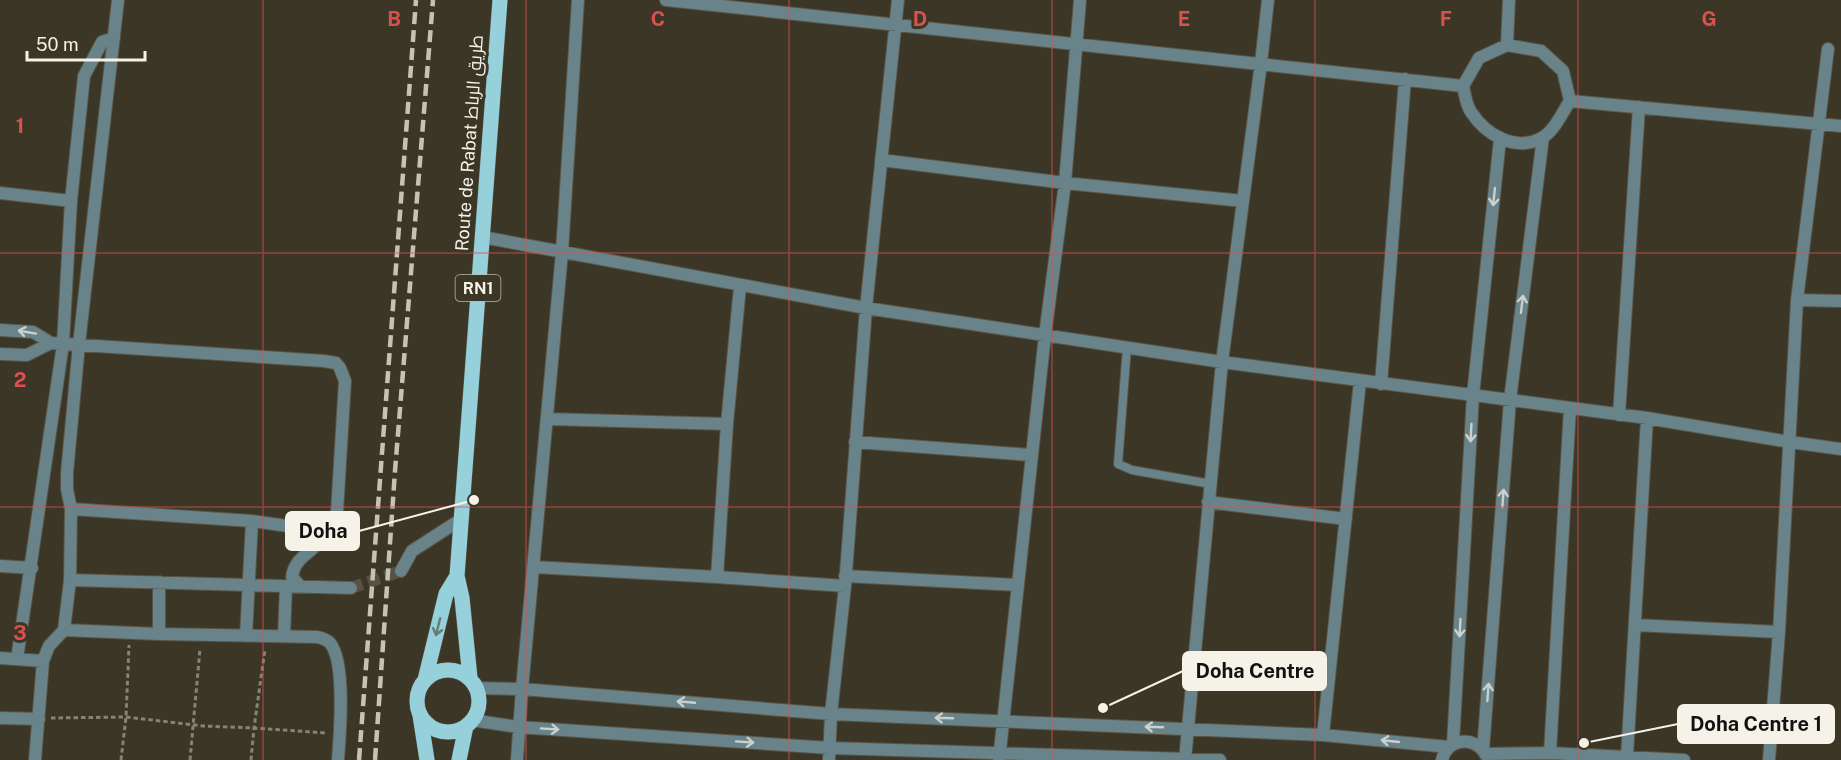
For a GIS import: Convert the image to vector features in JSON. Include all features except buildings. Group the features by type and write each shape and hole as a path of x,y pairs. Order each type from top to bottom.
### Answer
{"main road":[{"name":"Route de Rabat طريق الرباط","path":"473,683 457,576 500,0"},
{"name":"Route de Rabat طريق الرباط","path":"425,680 446,594 457,576"},
{"path":"425,680 442,670 452,670 462,672 473,683"},
{"name":"RN1","path":"425,680 417,696 417,706 427,760"},
{"name":"RN1","path":"459,760 469,723 477,713 479,700 473,683"},
{"path":"420,715 432,728 441,731 459,730 469,723"}],"street":[{"path":"35,760 43,661 49,646 64,630 70,580 71,509 67,473 79,344 118,0"},
{"path":"517,760 518,727 562,252 578,0"},
{"path":"666,0 718,3 1463,86"},
{"path":"829,754 866,309 898,0"},
{"path":"999,756 1045,335 1065,183 1080,0"},
{"path":"1185,759 1222,362 1268,0"},
{"path":"1507,45 1509,0"},
{"path":"17,659 32,568 84,76 102,42 114,38"},
{"path":"1507,45 1541,51 1563,71 1570,101 1556,124 1543,137 1519,144 1500,139 1487,130 1469,111 1463,86 1479,58 1507,45"},
{"path":"1769,760 1779,632 1797,300 1828,49"},
{"path":"1381,384 1405,79"},
{"path":"1570,101 1841,126"},
{"path":"1619,415 1639,107"},
{"path":"1485,755 1510,400 1543,137"},
{"path":"1451,746 1473,394 1500,139"},
{"path":"881,160 1065,183 1243,201"},
{"path":"0,193 71,201"},
{"path":"482,237 866,309 1222,362 1647,418 1841,449"},
{"path":"717,577 727,424 740,286"},
{"path":"1797,300 1841,301"},
{"path":"0,330 33,332 57,343 324,361 336,363 340,368 345,381 337,512 329,528 322,530 252,521 71,509"},
{"path":"0,354 27,355 57,343"},
{"path":"1323,735 1360,381"},
{"path":"1550,753 1570,408"},
{"path":"1627,756 1647,418"},
{"path":"548,419 727,424"},
{"path":"855,442 1032,455"},
{"path":"1209,502 1346,519"},
{"path":"400,571 412,551 460,520"},
{"path":"246,636 252,521"},
{"path":"300,586 292,577 293,568 298,560 319,542 322,530"},
{"path":"0,566 32,568"},
{"path":"533,567 717,577 1017,585"},
{"path":"70,580 351,588"},
{"path":"159,582 159,634"},
{"path":"284,636 286,586"},
{"path":"1635,625 1779,632"},
{"path":"64,630 317,637 327,640 338,662 340,677 338,760"},
{"path":"0,658 43,661"},
{"path":"473,683 831,714 1323,735 1451,746"},
{"path":"0,718 39,719"},
{"path":"469,723 829,754 1220,760"},
{"path":"1442,760 1443,754 1451,746 1464,741 1475,743 1485,755"},
{"path":"1485,755 1550,753 1684,760"}],"lane":[{"path":"1127,347 1118,464 1132,470 1211,483"}],"path":[{"path":"122,760 129,633"},
{"path":"190,760 201,635"},
{"path":"251,760 267,636"},
{"path":"39,719 126,717 192,725 340,734"}],"tunnel":[{"path":"351,588 401,571"}],"railway":[{"path":"359,760 416,0"},
{"path":"375,760 395,471 433,0"}],"place":[{"name":"Doha","path":"474,500"},
{"name":"Doha Centre","path":"1103,708"},
{"name":"Doha Centre 1","path":"1584,743"}]}
